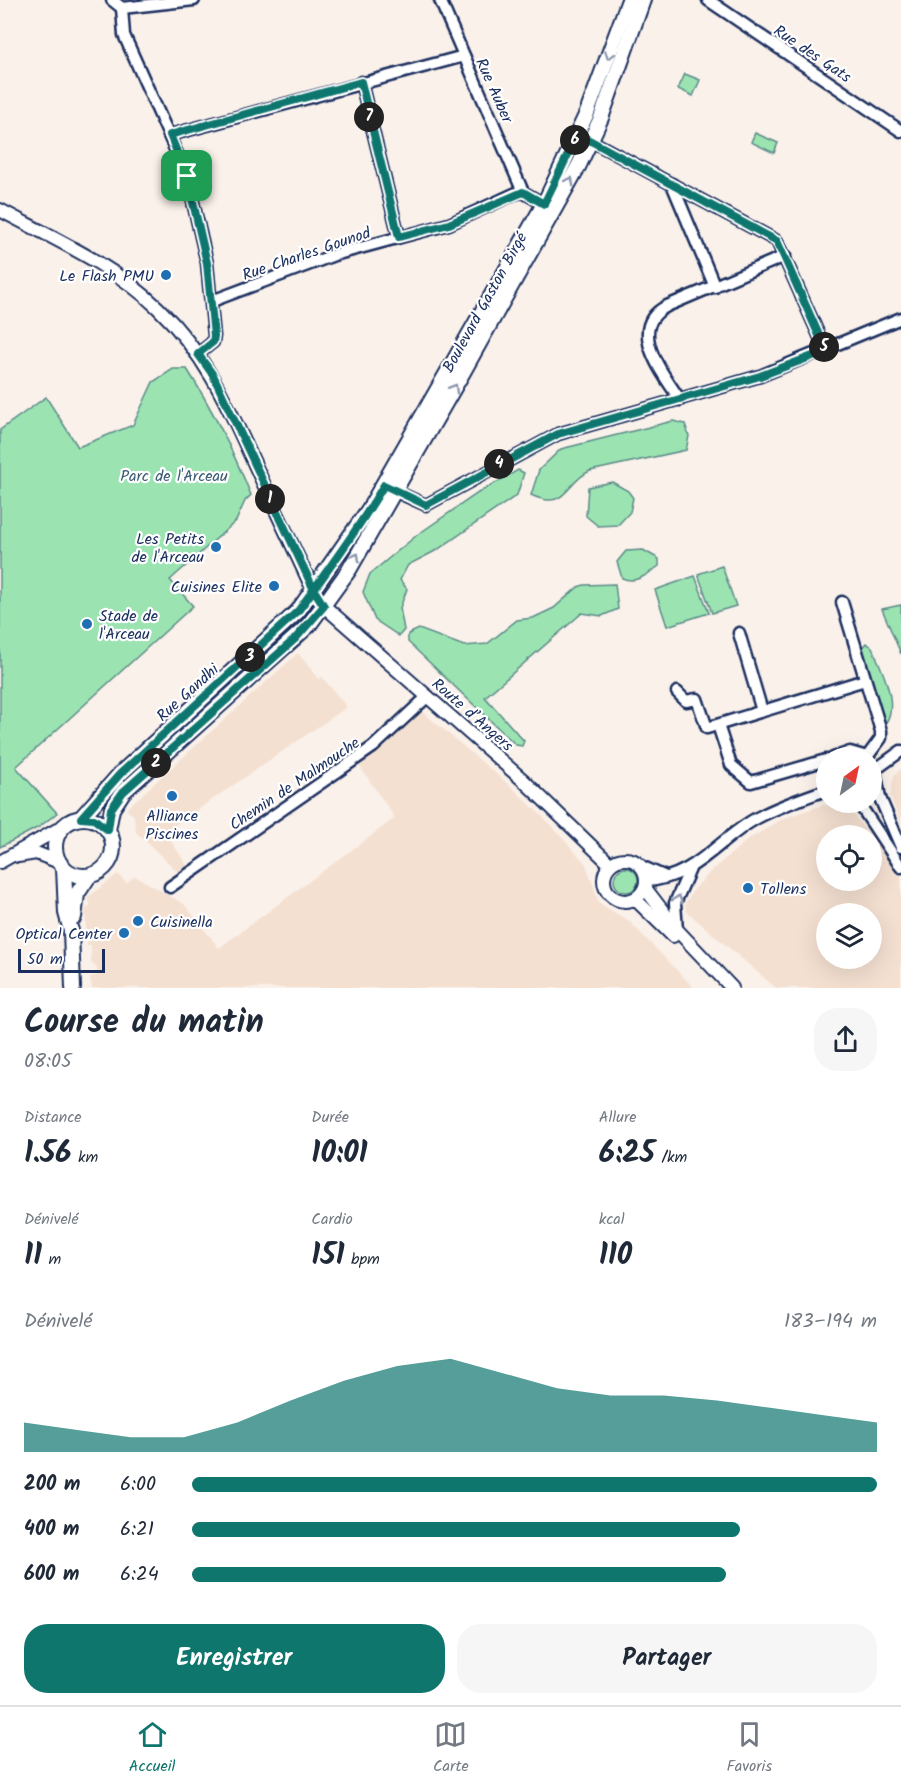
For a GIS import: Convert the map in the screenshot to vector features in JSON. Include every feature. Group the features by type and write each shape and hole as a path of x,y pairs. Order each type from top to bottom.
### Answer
{"main road":[{"name":"Boulevard Gaston Birgé","path":"324,606 349,570 388,488 544,204 578,134 629,0"},
{"name":"Boulevard Gaston Birgé","path":"314,590 388,488 464,372 591,140 643,0"},
{"name":"Rue Gandhi","path":"81,818 120,774 278,632 314,590"},
{"name":"Rue Gandhi","path":"108,830 111,809 123,792 295,639 324,606"},
{"path":"61,865 75,875 89,876 103,870 112,858 113,843 108,830 94,819 81,818 64,826 58,834 55,846 61,865 66,913 71,931"},
{"path":"73,988 71,931 77,894 89,876"}],"street":[{"path":"112,0 122,8 194,0"},
{"name":"Rue Auber","path":"440,0 523,192"},
{"name":"Rue des Gats","path":"708,0 901,131"},
{"path":"122,8 124,35 187,176 207,263 212,301 213,342 198,354"},
{"path":"170,135 464,56"},
{"path":"361,82 399,237"},
{"path":"578,134 777,241 826,351"},
{"path":"672,184 715,287"},
{"path":"523,192 544,204"},
{"name":"Rue Charles Gounod","path":"212,301 334,255 449,224 523,192"},
{"name":"Route d’Angers","path":"0,210 95,261 158,307 198,354 218,386 314,590 324,606 523,780 610,864"},
{"path":"680,400 647,340 648,327 660,310 785,256"},
{"path":"388,488 426,505 558,434 760,376 826,351 901,318"},
{"path":"842,602 882,731 881,738 875,747"},
{"path":"739,633 762,711"},
{"path":"677,692 686,701 697,699 707,728 865,680"},
{"name":"Chemin de Malmouche","path":"170,886 373,747 428,696"},
{"path":"718,724 731,765 751,782 816,763"},
{"path":"882,765 901,751"},
{"path":"666,877 629,859 619,859 610,864 604,876 607,893 618,901 635,899 646,884 690,869 755,819 816,794"},
{"path":"882,803 901,848"},
{"path":"865,813 901,867"},
{"path":"61,865 31,853 0,862 64,826"},
{"path":"641,866 646,884 678,931 732,988"},
{"path":"678,931 675,903 690,869"},
{"path":"635,899 722,988"}],"shaded area":[{"path":"298,653 319,679 322,677 347,707 165,832 188,867 179,873 136,832 134,816 126,809"},
{"path":"418,708 515,790 546,820 586,864 599,903 629,921 694,988 92,988 90,977 98,975 97,969 91,962 91,945 87,945 85,910 91,905 87,898 118,874 126,883 135,876 184,904 219,948 395,818 356,761"},
{"path":"901,769 901,824 890,796 894,775"},
{"path":"816,807 816,813 852,813 862,825 816,825 816,891 882,891 882,846 901,832 901,988 776,988 686,911 685,904 692,892 712,870 750,838 784,818"}],"green space":[{"path":"685,74 700,80 693,96 678,89"},
{"path":"755,133 778,143 774,153 751,142"},
{"name":"Stade de l'Arceau","path":"173,369 187,369 222,431 251,495 245,501 236,521 170,580 193,606 16,767 57,813 39,827 0,847 0,430 46,397 78,447 133,425 153,382"},
{"path":"673,421 685,424 689,436 686,450 590,471 559,498 552,500 531,495 539,470 561,449"},
{"path":"518,470 524,473 517,495 437,550 408,565 400,580 407,589 400,608 404,630 399,636 375,620 363,592 370,574 417,535 478,493"},
{"path":"612,482 628,491 633,498 630,512 618,525 598,526 586,516 588,487"},
{"path":"643,550 659,559 659,566 637,579 622,578 617,562 626,551"},
{"path":"722,566 736,606 712,613 698,574"},
{"path":"695,576 709,613 667,626 655,590"},
{"path":"615,584 618,609 602,616 582,613 485,697 524,741 522,746 516,745 408,642 408,634 419,629 464,646 487,644 517,620 533,618 554,608 578,587"},
{"path":"901,605 901,654 882,609"},
{"path":"866,643 872,647 888,687 891,708 884,725 861,649"},
{"path":"626,868 634,872 638,880 634,888 626,892 618,888 614,880 618,872"}],"place":[{"name":"Le Flash PMU","path":"166,275"},
{"name":"Les Petits de l'Arceau","path":"216,547"},
{"name":"Cuisines Elite","path":"274,586"},
{"name":"Stade de l'Arceau","path":"87,624"},
{"name":"Alliance Piscines","path":"172,796"},
{"name":"Tollens","path":"748,888"},
{"name":"Cuisinella","path":"138,921"},
{"name":"Optical Center","path":"124,933"}],"route":[{"path":"187,176 170,135 361,82 399,237 449,224 514,194 523,192 544,204 578,134 777,241 782,247 826,351 760,376 558,434 426,505 420,505 384,485 334,561 314,590 298,611 278,632 120,774 81,818 94,819 108,830 111,809 123,792 295,639 324,606 314,590 269,496 224,396 198,354 213,342 214,336 207,263 187,176"}],"park label":[{"name":"Parc de l'Arceau","path":"174,475"}]}
